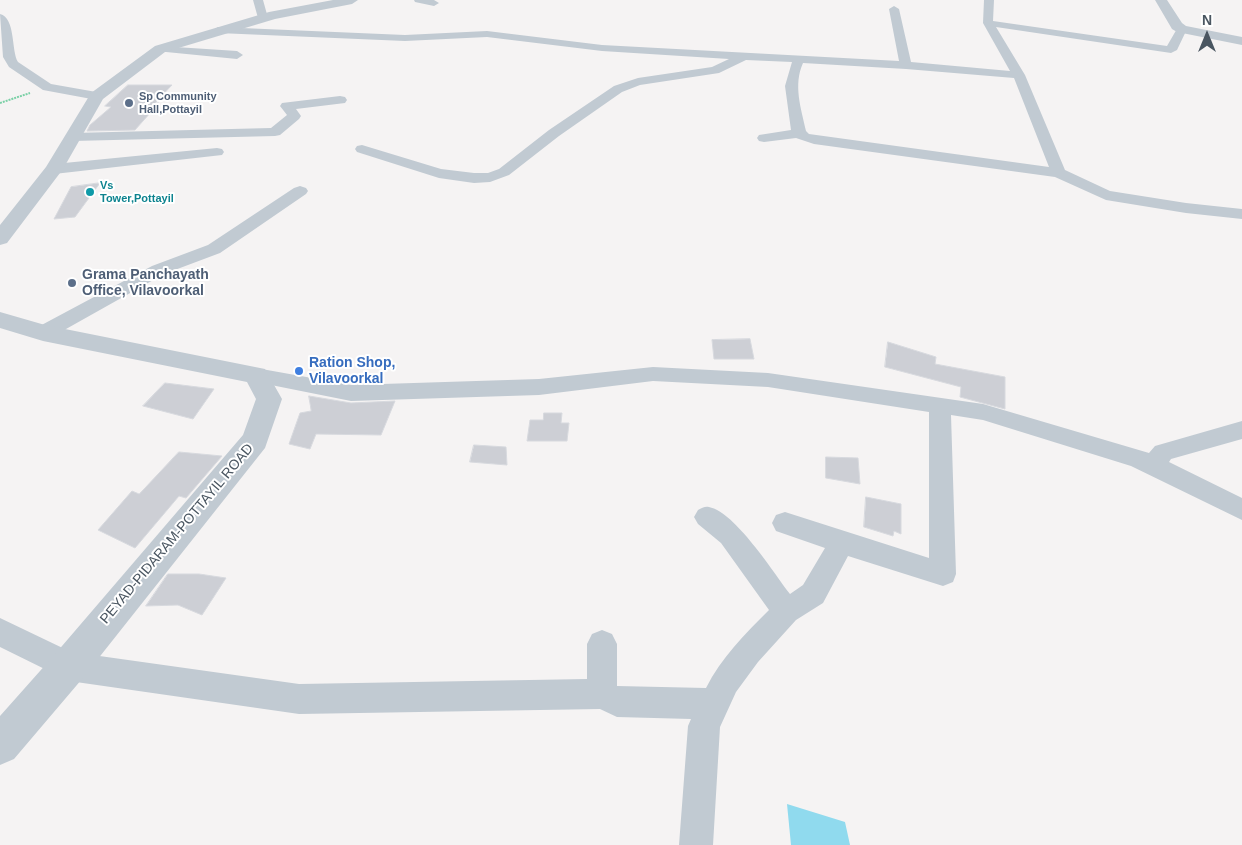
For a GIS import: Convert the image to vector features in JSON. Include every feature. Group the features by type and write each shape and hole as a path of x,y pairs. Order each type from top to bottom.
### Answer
{"street":[{"path":"258,0 263,18"},
{"path":"0,239 54,169 97,96 160,49 263,18 352,0"},
{"path":"420,0 434,2"},
{"path":"989,0 988,23 1019,75 1059,173"},
{"path":"1161,0 1177,26 1182,29 1242,42"},
{"path":"894,9 906,66"},
{"path":"0,18 8,37 9,57 13,64 47,87 97,96"},
{"path":"988,23 1171,50 1182,29"},
{"path":"218,30 405,38 487,34 602,48 799,59 1019,75"},
{"path":"160,49 237,55"},
{"path":"362,149 439,173 474,178 490,177 504,172 554,133 618,89 638,82 715,70 743,56"},
{"path":"799,59 792,72 791,92 800,133 804,137 814,140 1059,173 1106,195 1186,208 1242,214"},
{"path":"73,137 275,132 294,116 287,106 340,100"},
{"path":"764,138 800,133"},
{"path":"54,169 217,152"},
{"path":"43,334 158,270 214,249 300,191"},
{"path":"0,320 43,334 351,393 539,387 653,374 768,380 984,412 1139,459 1218,496 1242,510"},
{"name":"PEYAD-PIDARAM-POTTAYIL ROAD","path":"0,745 69,666 255,440 269,399 256,375"},
{"path":"785,523 842,543 943,574 940,406"},
{"path":"1153,466 1163,452 1242,430"},
{"path":"708,517 730,535 786,612"},
{"path":"696,845 704,726 725,681 748,652 786,612 813,594 842,543"},
{"path":"0,632 69,666 299,699 602,694 617,702 715,704"},
{"path":"602,644 602,694"}],"path":[{"path":"0,104 47,87"}],"water":[{"path":"787,804 845,822 850,845 791,845"}],"building":[{"path":"128,85 172,85 155,103 159,103 135,130 87,131 90,125 111,107 105,106"},
{"path":"100,183 75,217 54,219 71,187"},
{"path":"750,339 754,359 714,359 712,340"},
{"path":"888,342 936,357 935,364 1005,377 1005,409 960,397 961,387 885,367"},
{"path":"165,383 214,389 193,419 143,406"},
{"path":"309,396 351,403 395,401 381,435 316,434 310,449 289,444 300,413 311,411"},
{"path":"544,413 562,413 561,423 569,423 567,441 527,441 530,420 543,420"},
{"path":"474,445 506,447 507,465 470,462"},
{"path":"179,452 222,456 186,498 179,496 135,548 98,530 132,491 139,494"},
{"path":"826,457 858,458 860,484 826,478"},
{"path":"866,497 901,504 901,534 894,531 893,536 864,527"},
{"path":"168,574 199,574 226,578 202,615 178,605 146,606"}],"place":[{"name":"Sp Community Hall,Pottayil","path":"129,103"},
{"name":"Vs Tower,Pottayil","path":"90,192"},
{"name":"Grama Panchayath Office, Vilavoorkal","path":"72,283"},
{"name":"Ration Shop, Vilavoorkal","path":"299,371"}]}
